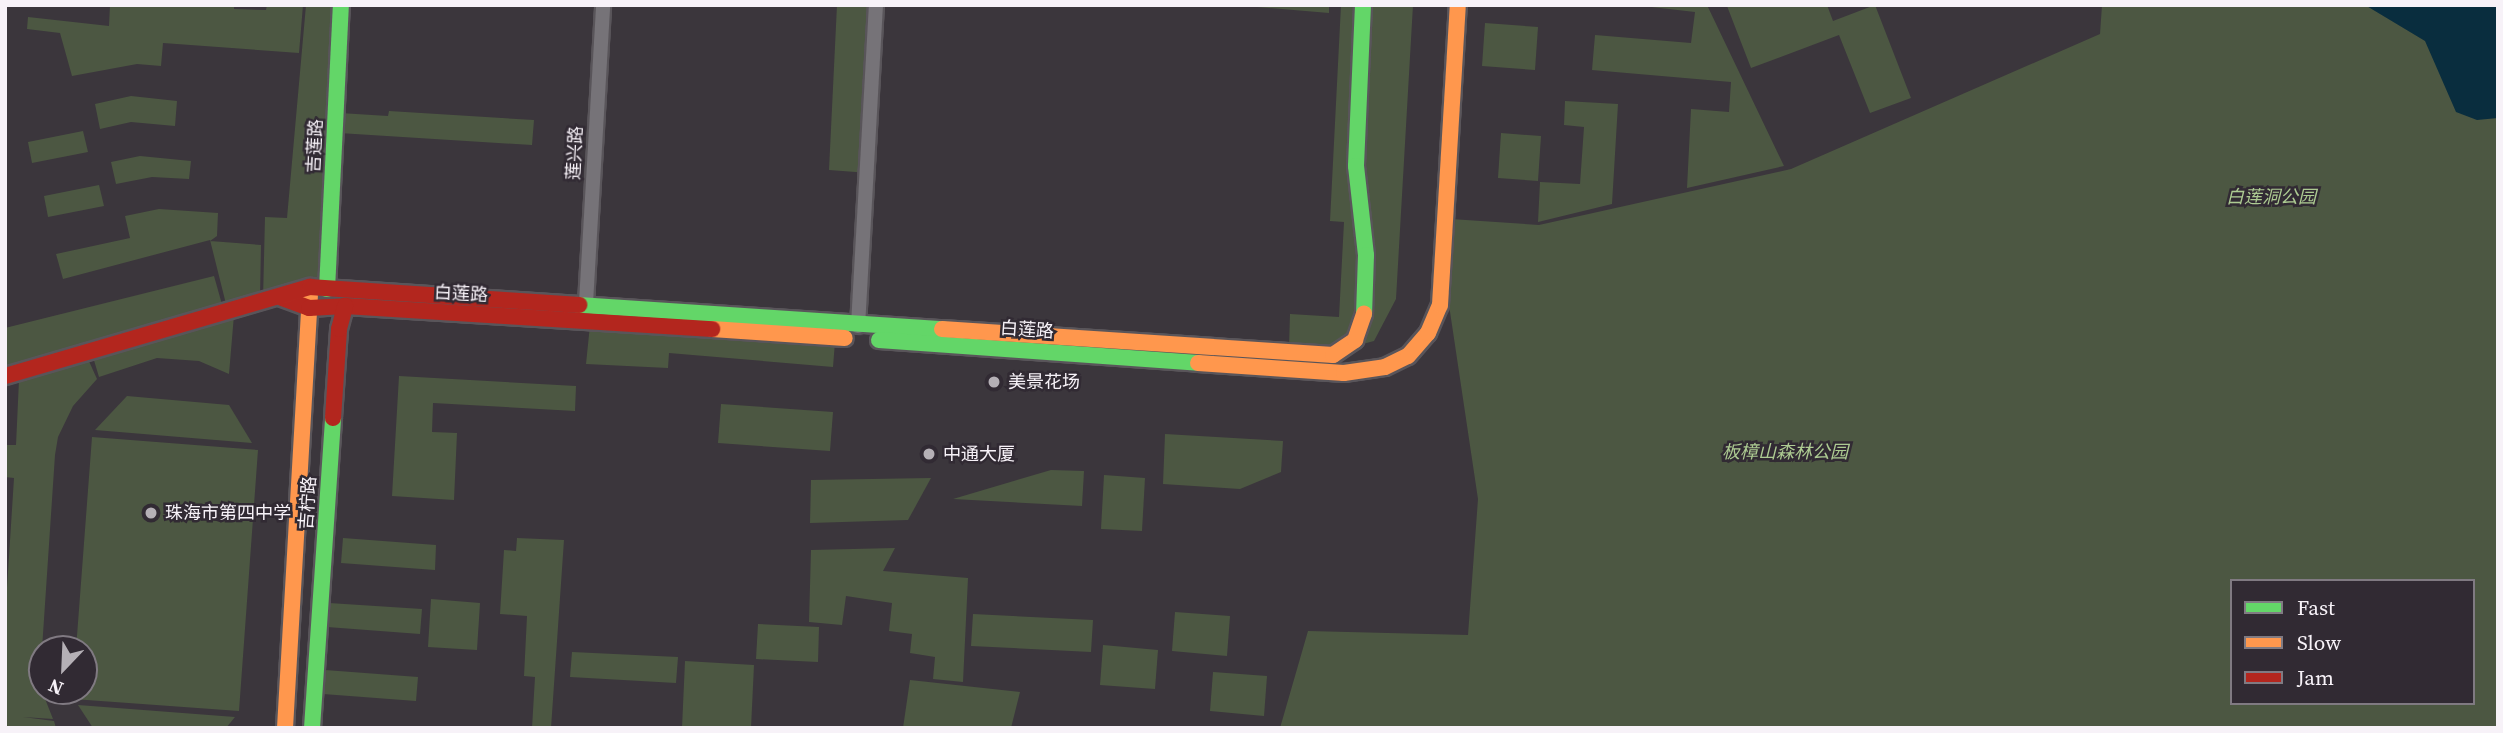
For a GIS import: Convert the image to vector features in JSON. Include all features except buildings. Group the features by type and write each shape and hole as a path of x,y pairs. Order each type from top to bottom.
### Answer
{"main road":[{"name":"吉莲路","path":"318,288 341,5"},
{"name":"白莲路","path":"5,376 318,288 586,303 858,326 1326,355 1347,349 1355,340 1366,308 1366,255 1356,166 1363,5"},
{"name":"白莲路","path":"282,298 309,307 345,306 1344,373 1385,367 1419,344 1440,305 1458,5"},
{"path":"309,307 318,288 345,306"},
{"name":"吉柠路","path":"312,728 339,329 345,306"},
{"name":"吉柠路","path":"285,728 309,307"}],"street":[{"name":"莲兴路","path":"586,303 604,5"},
{"path":"858,326 876,5"}],"green space":[{"path":"110,5 234,5 234,9 266,10 267,5 303,5 299,53 163,43 161,66 137,64 72,76 60,33 27,29 28,17 109,26"},
{"path":"306,5 337,5 324,285 263,299 265,217 287,218"},
{"path":"837,5 880,5 869,173 829,170"},
{"path":"1233,5 1329,5 1329,13"},
{"path":"1341,5 1413,5 1396,299 1374,341 1332,352 1289,348 1290,314 1339,317 1344,222 1330,221"},
{"path":"1634,5 1707,5 1784,166 1687,188 1691,109 1729,112 1731,82 1592,70 1595,35 1691,43 1695,12"},
{"path":"1827,5 1833,21 1875,5 1911,98 1870,113 1839,35 1751,68 1727,6"},
{"name":"板樟山森林公园","path":"2102,5 2498,5 2498,728 1280,728 1308,631 1468,635 1478,499 1436,218 1539,225 1791,169 2100,34"},
{"path":"1485,23 1538,27 1535,70 1482,66"},
{"path":"131,96 177,101 175,126 131,122 100,129 95,104"},
{"path":"1565,101 1618,104 1612,204 1538,222 1540,182 1580,184 1584,127 1564,125"},
{"path":"389,111 534,120 532,145 339,133 340,113 388,116"},
{"path":"83,131 88,152 32,163 28,142"},
{"path":"1501,133 1541,136 1538,181 1498,178"},
{"path":"140,156 191,161 189,179 152,177 116,184 111,162"},
{"path":"99,185 104,206 48,217 44,196"},
{"path":"159,209 218,213 217,236 210,241 63,279 56,254 130,238 125,216"},
{"path":"210,241 261,245 260,298 227,308"},
{"path":"214,276 223,308 5,371 5,328"},
{"path":"234,315 229,374 199,361 157,358 99,377 93,357"},
{"path":"590,325 835,342 833,367 669,353 668,368 586,364"},
{"path":"88,359 97,379 73,406 58,437 43,635 28,635 28,705 48,705 53,719 23,717 54,721 56,728 5,728 5,619 14,478 5,477 5,445 16,445 19,380"},
{"path":"399,376 576,386 575,411 433,403 432,432 457,433 454,500 392,496"},
{"path":"127,396 229,405 252,443 95,430"},
{"path":"721,404 833,412 830,451 718,443"},
{"path":"1165,434 1283,441 1281,472 1240,489 1163,484"},
{"path":"92,437 258,450 239,711 98,701 98,635 77,635"},
{"path":"1051,470 1084,471 1082,506 953,499"},
{"path":"1104,475 1145,478 1142,531 1101,529"},
{"path":"931,478 908,520 810,523 811,480"},
{"path":"343,538 436,545 435,570 341,563"},
{"path":"517,538 564,540 551,728 532,728 535,677 524,676 527,616 500,614 504,550 516,551"},
{"path":"895,548 883,571 968,578 963,682 933,679 935,657 910,653 912,634 889,631 892,603 846,596 842,625 809,622 811,550"},
{"path":"431,599 480,603 477,650 428,647"},
{"path":"329,603 422,609 420,634 327,627"},
{"path":"1175,612 1230,616 1227,656 1172,651"},
{"path":"973,614 1093,620 1091,652 971,646"},
{"path":"758,624 819,627 818,662 756,659"},
{"path":"1103,645 1158,650 1155,689 1100,685"},
{"path":"572,652 678,657 676,683 570,677"},
{"path":"685,661 754,665 751,728 682,728"},
{"path":"325,670 418,677 416,701 323,694"},
{"path":"1213,672 1267,676 1264,716 1210,711"},
{"path":"910,680 1020,692 1011,728 903,728"},
{"path":"78,705 235,717 226,728 93,728"}],"water":[{"path":"2365,5 2498,5 2498,118 2477,120 2456,112 2425,41"}],"traffic: fast":[{"path":"327,289 341,5"},
{"path":"1363,5 1356,166 1366,255 1364,314"},
{"path":"579,305 942,329"},
{"path":"879,340 1198,363"},
{"path":"312,728 333,418"}],"traffic: slow":[{"path":"1198,363 1344,373 1385,367 1408,356 1428,333 1440,305 1458,5"},
{"path":"285,728 310,296"},
{"path":"942,329 1333,355 1355,340 1364,314"},
{"path":"712,329 845,338"}],"traffic: jam":[{"path":"5,376 310,287 579,305"},
{"path":"282,298 309,308 345,306 712,329"},
{"path":"333,418 339,329 345,306"}],"place":[{"name":"美景花场","path":"994,382"},
{"name":"中通大厦","path":"929,454"},
{"name":"珠海市第四中学","path":"151,513"}],"park label":[{"name":"白莲洞公园","path":"2271,197"}]}
